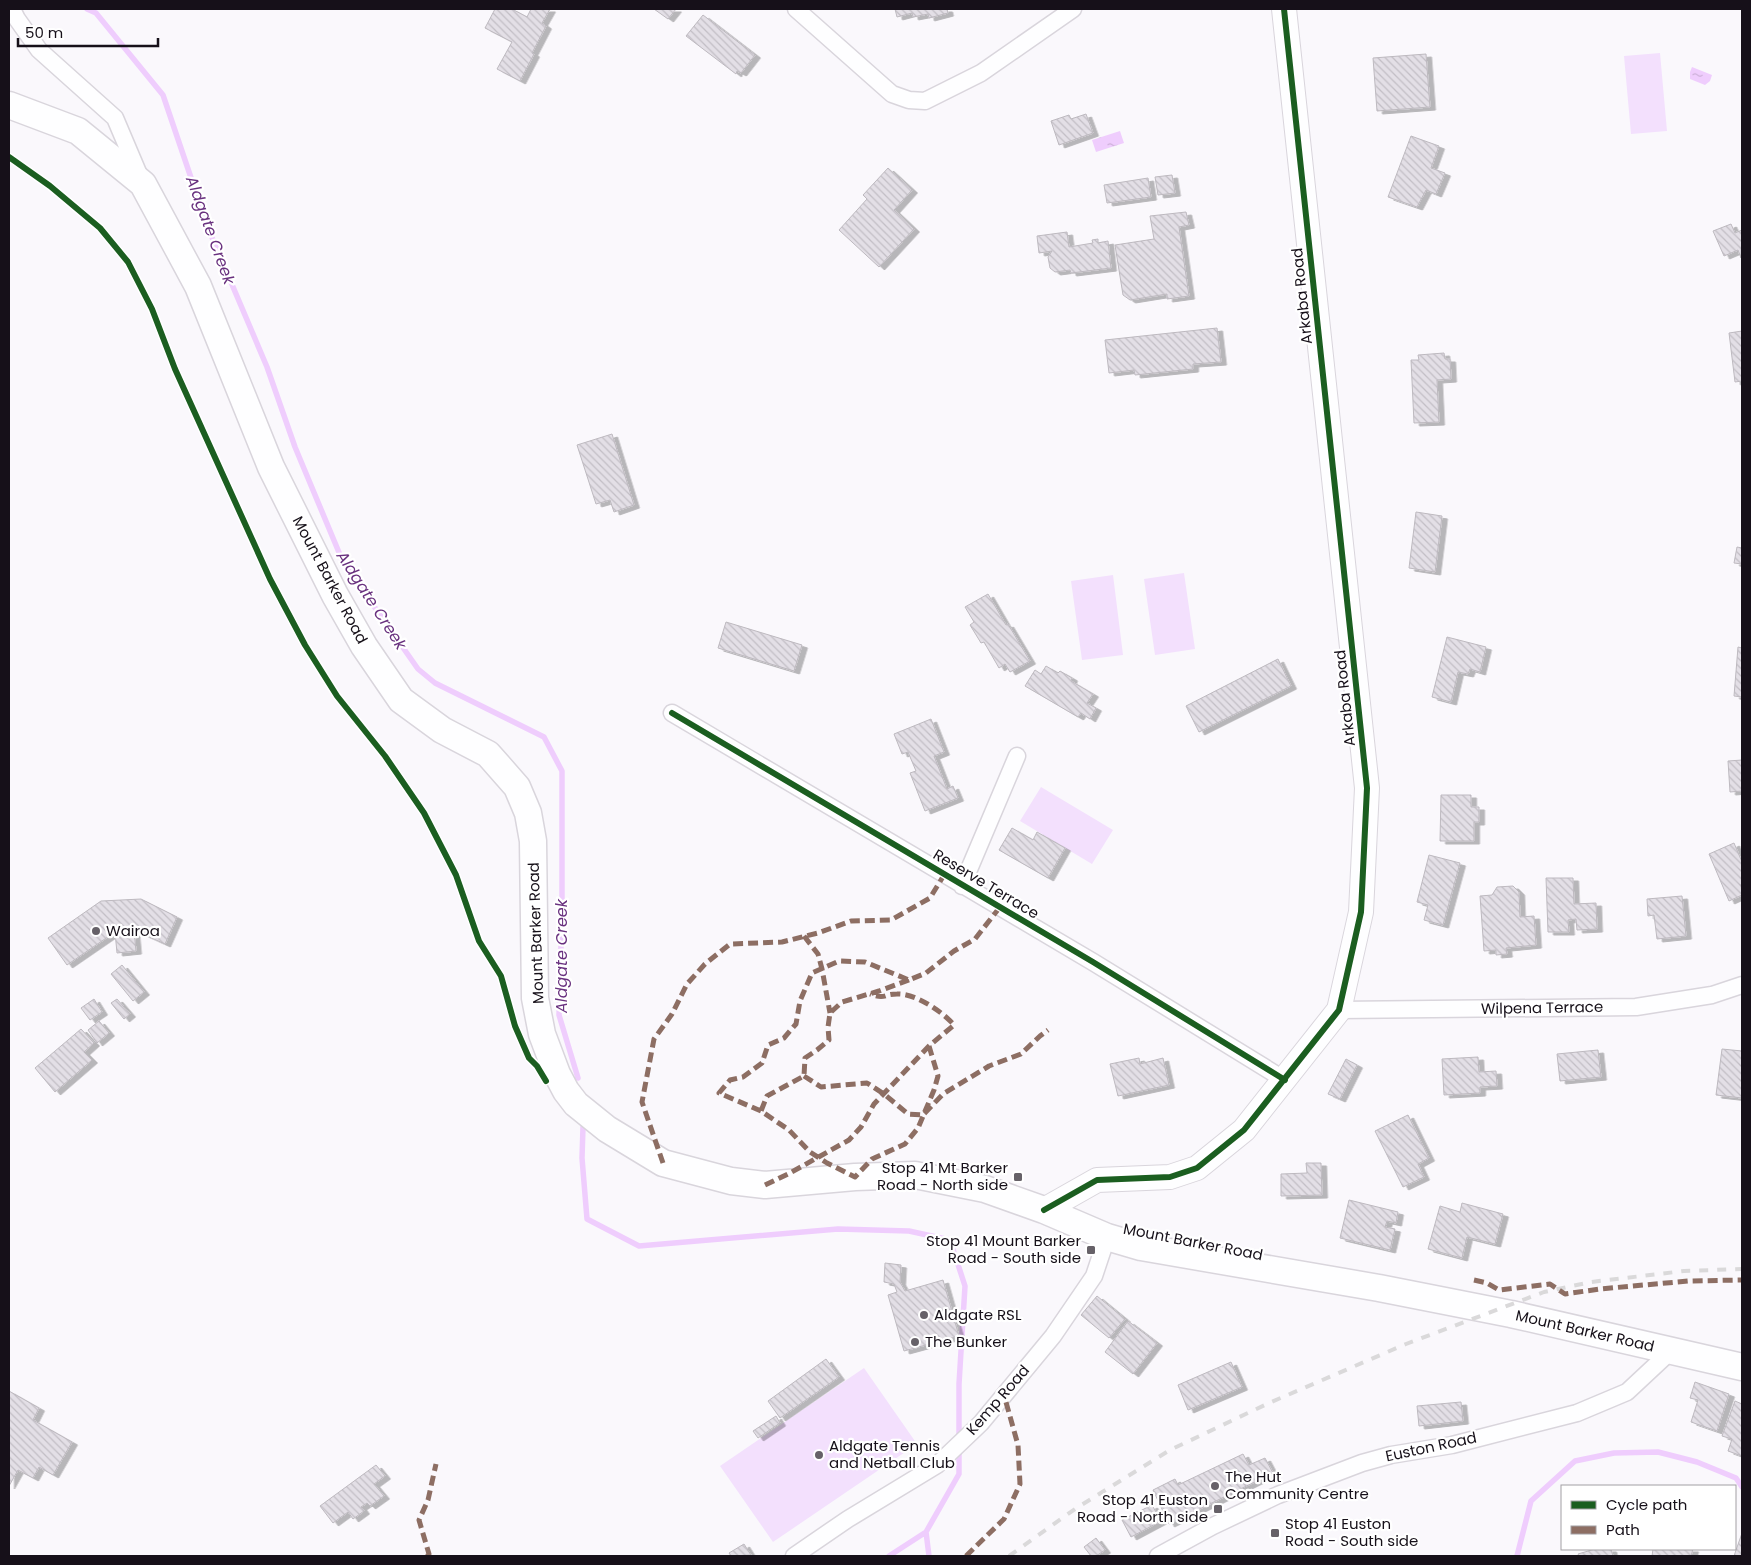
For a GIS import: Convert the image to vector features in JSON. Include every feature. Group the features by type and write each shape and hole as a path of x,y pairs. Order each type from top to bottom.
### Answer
{"main road":[{"name":"Mount Barker Road","path":"9,105 78,131 143,184 198,286 271,467 331,586 364,646 401,700 442,730 488,754 518,787 528,813 533,841 537,1007 542,1034 557,1074 566,1091 576,1104 607,1128 662,1163 732,1181 765,1185 855,1177 915,1175 985,1189 1044,1210 1108,1237 1141,1247 1379,1288 1511,1314 1742,1367"}],"street":[{"path":"796,9 892,94 909,100 925,101 981,73 1073,9"},
{"name":"Arkaba Road","path":"1044,1210 1097,1180 1170,1177 1197,1168 1244,1130 1339,1010 1361,912 1367,788 1284,9"},
{"path":"14,14 39,50 115,118 143,184"},
{"name":"Reserve Terrace","path":"672,713 1093,962 1285,1080"},
{"path":"962,886 1017,756"},
{"name":"Wilpena Terrace","path":"1339,1010 1636,1007 1712,995 1742,985"},
{"name":"Kemp Road","path":"794,1556 848,1519 936,1465 981,1422 1053,1336 1094,1276 1108,1237"},
{"name":"Euston Road","path":"1158,1556 1213,1526 1278,1495 1362,1463 1391,1455 1452,1445 1577,1413 1628,1392 1672,1350"}],"shaded area":[{"path":"1660,53 1667,131 1631,134 1624,56"},
{"path":"1184,573 1195,649 1155,655 1144,579"},
{"path":"1113,575 1123,655 1082,660 1071,581"},
{"path":"1041,787 1113,830 1092,864 1020,821"},
{"name":"Aldgate Tennis and Netball Club","path":"864,1368 917,1444 773,1542 720,1466"}],"water":[{"path":"1692,67 1712,75 1710,81 1705,85 1690,79"},
{"path":"1120,131 1124,143 1096,152 1092,140"}],"building":[{"path":"495,9 512,9 527,17 531,9 550,9 542,23 546,26 520,81 497,69 512,42 485,28"},
{"path":"654,9 676,9 668,19"},
{"path":"895,9 947,9 948,13 929,18 928,14 913,17 912,13 897,17"},
{"path":"703,15 755,55 741,73 737,71 736,74 686,36"},
{"path":"1426,54 1430,107 1377,111 1373,58"},
{"path":"1086,114 1093,133 1059,145 1051,121 1069,115 1071,119"},
{"path":"1411,136 1439,146 1431,168 1445,173 1436,194 1426,190 1417,207 1388,197"},
{"path":"888,168 912,190 894,210 914,229 879,267 839,230 867,199 863,195"},
{"path":"1172,175 1175,193 1158,195 1155,177"},
{"path":"1148,178 1151,197 1107,203 1104,185"},
{"path":"1186,212 1189,225 1179,227 1189,296 1167,299 1167,294 1130,300 1123,295 1115,245 1154,239 1150,216"},
{"path":"1731,224 1735,233 1742,230 1741,258 1738,250 1724,256 1713,231"},
{"path":"1067,232 1069,247 1093,243 1092,240 1098,239 1098,243 1108,241 1111,268 1071,273 1070,270 1055,272 1050,268 1048,257 1052,251 1039,253 1037,236"},
{"path":"1217,328 1221,362 1193,364 1193,369 1135,375 1134,370 1109,373 1105,340"},
{"path":"1742,331 1742,381 1735,382 1729,333"},
{"path":"1444,353 1445,359 1450,359 1451,379 1437,380 1439,422 1414,423 1411,360 1419,360 1418,355"},
{"path":"612,434 634,505 614,512 610,500 596,504 577,445"},
{"path":"1416,512 1442,516 1435,572 1409,568"},
{"path":"1737,547 1742,548 1742,564 1734,563"},
{"path":"988,594 1030,661 1010,672 1005,664 999,668 984,642 981,643 970,625 974,622 965,607"},
{"path":"726,622 802,645 794,671 718,648"},
{"path":"1447,637 1486,647 1480,672 1470,669 1468,674 1458,672 1451,702 1432,697"},
{"path":"1738,647 1742,648 1742,697 1734,696"},
{"path":"1278,659 1291,686 1199,732 1186,706"},
{"path":"1046,666 1072,678 1071,681 1093,694 1087,703 1096,708 1090,719 1081,713 1078,717 1025,686 1035,670 1041,674"},
{"path":"931,719 944,752 934,756 947,789 953,786 958,798 925,811 910,773 916,771 908,752 902,754 894,734"},
{"path":"1742,760 1742,791 1730,792 1728,761"},
{"path":"1441,795 1471,795 1471,807 1479,807 1479,822 1474,822 1474,841 1440,841"},
{"path":"1012,828 1033,840 1037,832 1065,848 1048,878 999,850"},
{"path":"1734,843 1742,862 1742,895 1729,901 1709,854"},
{"path":"1429,855 1460,863 1443,925 1424,920 1428,905 1417,902"},
{"path":"1546,878 1573,878 1574,904 1596,903 1597,929 1577,930 1576,919 1568,920 1569,932 1548,932"},
{"path":"1513,886 1519,892 1520,917 1534,916 1536,945 1506,948 1507,954 1496,955 1496,950 1484,951 1480,896 1492,895 1497,887"},
{"path":"1682,896 1686,936 1657,939 1654,915 1648,916 1647,899"},
{"name":"Wairoa","path":"141,899 177,917 165,944 134,930 136,951 117,953 115,932 67,965 48,938 101,901"},
{"path":"122,965 144,992 133,1001 111,974"},
{"path":"94,999 102,1012 90,1020 81,1008"},
{"path":"117,999 130,1014 124,1019 111,1003"},
{"path":"99,1021 109,1033 97,1043 88,1030"},
{"path":"81,1029 94,1043 84,1052 92,1060 55,1092 35,1068"},
{"path":"1722,1049 1742,1051 1742,1098 1716,1095"},
{"path":"1598,1050 1601,1077 1560,1081 1557,1054"},
{"path":"1478,1057 1479,1072 1496,1071 1497,1086 1480,1087 1480,1093 1444,1095 1442,1059"},
{"path":"1139,1058 1140,1064 1163,1058 1169,1085 1118,1096 1110,1064"},
{"path":"1346,1059 1357,1065 1340,1099 1328,1094"},
{"path":"1408,1115 1429,1158 1418,1164 1424,1177 1403,1187 1375,1131"},
{"path":"1306,1163 1321,1163 1322,1195 1281,1196 1281,1174 1307,1173"},
{"path":"1349,1200 1398,1212 1396,1223 1387,1221 1385,1227 1395,1229 1390,1250 1340,1238"},
{"path":"1462,1203 1503,1214 1495,1244 1467,1237 1462,1258 1428,1249 1440,1206 1460,1212"},
{"name":"Aldgate RSL","path":"885,1263 901,1265 900,1282 905,1291 943,1280 959,1336 904,1351 888,1295 897,1292 894,1284 884,1282"},
{"path":"1097,1296 1125,1319 1109,1338 1081,1315"},
{"path":"1128,1321 1157,1343 1133,1374 1105,1352"},
{"path":"826,1359 839,1377 780,1418 768,1401"},
{"path":"1231,1362 1242,1387 1188,1410 1178,1385"},
{"path":"1695,1382 1729,1394 1717,1431 1691,1422 1698,1400 1690,1398"},
{"path":"9,1391 39,1408 33,1420 72,1442 53,1475 39,1467 33,1478 18,1470 9,1486"},
{"path":"1735,1401 1742,1404 1742,1456 1728,1451 1732,1439 1722,1436"},
{"path":"1461,1402 1463,1421 1419,1426 1417,1406"},
{"path":"776,1416 780,1423 758,1438 753,1431"},
{"path":"1243,1454 1249,1465 1265,1458 1273,1473 1169,1524 1153,1490 1175,1479 1178,1485"},
{"path":"376,1465 385,1476 374,1484 384,1496 370,1506 367,1503 361,1507 364,1511 353,1519 348,1512 333,1523 320,1506"},
{"path":"1152,1505 1161,1521 1131,1537 1122,1520"},
{"path":"1742,1533 1742,1556 1734,1556"},
{"path":"1096,1538 1105,1550 1096,1556 1091,1556 1084,1547"},
{"path":"744,1544 751,1555 731,1556 729,1553"},
{"path":"1592,1550 1611,1550 1613,1556 1579,1556 1578,1554"},
{"path":"1653,1550 1693,1550 1691,1556 1652,1556"}],"waterway":[{"name":"Aldgate Creek","path":"87,9 96,13 163,95 208,228 267,367 295,447 343,562 418,669 435,683 544,737 562,771 562,912 559,1015 578,1078"},
{"name":"Aldgate Creek","path":"583,1127 582,1158 587,1219 639,1246 838,1229 909,1231 950,1240 965,1286 959,1384 959,1440"},
{"name":"Aldgate Creek","path":"929,1556 926,1532 959,1474 959,1449"},
{"name":"Aldgate Creek","path":"1517,1556 1531,1501 1575,1461 1614,1453 1658,1452 1697,1462 1736,1478 1742,1487"},
{"path":"889,1556 926,1532"}],"railway":[{"path":"1009,1556 1075,1509 1170,1450 1269,1403 1406,1344 1544,1292 1591,1282 1684,1271 1742,1269"}],"marked path":[{"path":"663,1163 642,1102 654,1039 672,1014 687,984 705,964 730,944 782,942 818,933 851,921 891,920 930,898 944,875"},
{"path":"761,1111 719,1093 730,1080 743,1077 762,1063 768,1045 784,1038 796,1024 800,1001 812,973 839,961 865,962 909,980 926,973 954,951 975,939 1000,907"},
{"path":"804,936 818,954 830,1013"},
{"path":"909,980 842,1002 830,1013 829,1040 805,1058 804,1076 767,1096 761,1111 789,1130 810,1152 855,1177 872,1159 905,1144 918,1128 938,1076 929,1046"},
{"path":"765,1185 849,1140 861,1127 874,1104 929,1046 954,1025 936,1009 912,997 897,994 879,997 870,994"},
{"path":"804,1076 821,1087 867,1083 908,1114 923,1115 943,1094 989,1066 1021,1054 1048,1030"},
{"path":"1474,1280 1487,1283 1499,1290 1550,1284 1565,1294 1688,1281 1742,1280"},
{"path":"966,1556 1004,1519 1020,1484 1018,1445 1004,1395"},
{"path":"427,1556 429,1554 419,1520 428,1500 436,1464"}],"cycle path":[{"path":"1044,1210 1097,1180 1170,1177 1197,1168 1244,1130 1339,1010 1361,912 1367,788 1284,9"},
{"path":"9,157 50,186 100,228 128,262 152,309 175,369 270,579 305,645 337,696 385,756 424,813 456,875 479,941 501,976 515,1026 529,1058 537,1066 546,1081"},
{"path":"672,713 1093,962 1285,1080"}],"place":[{"name":"Wairoa","path":"96,931"},
{"name":"Stop 41 Mt Barker Road - North side","path":"1018,1177"},
{"name":"Stop 41 Mount Barker Road - South side","path":"1091,1250"},
{"name":"Aldgate RSL","path":"924,1315"},
{"name":"The Bunker","path":"915,1342"},
{"name":"Aldgate Tennis and Netball Club","path":"819,1455"},
{"name":"The Hut Community Centre","path":"1215,1486"},
{"name":"Stop 41 Euston Road - North side","path":"1218,1509"},
{"name":"Stop 41 Euston Road - South side","path":"1275,1533"}]}
